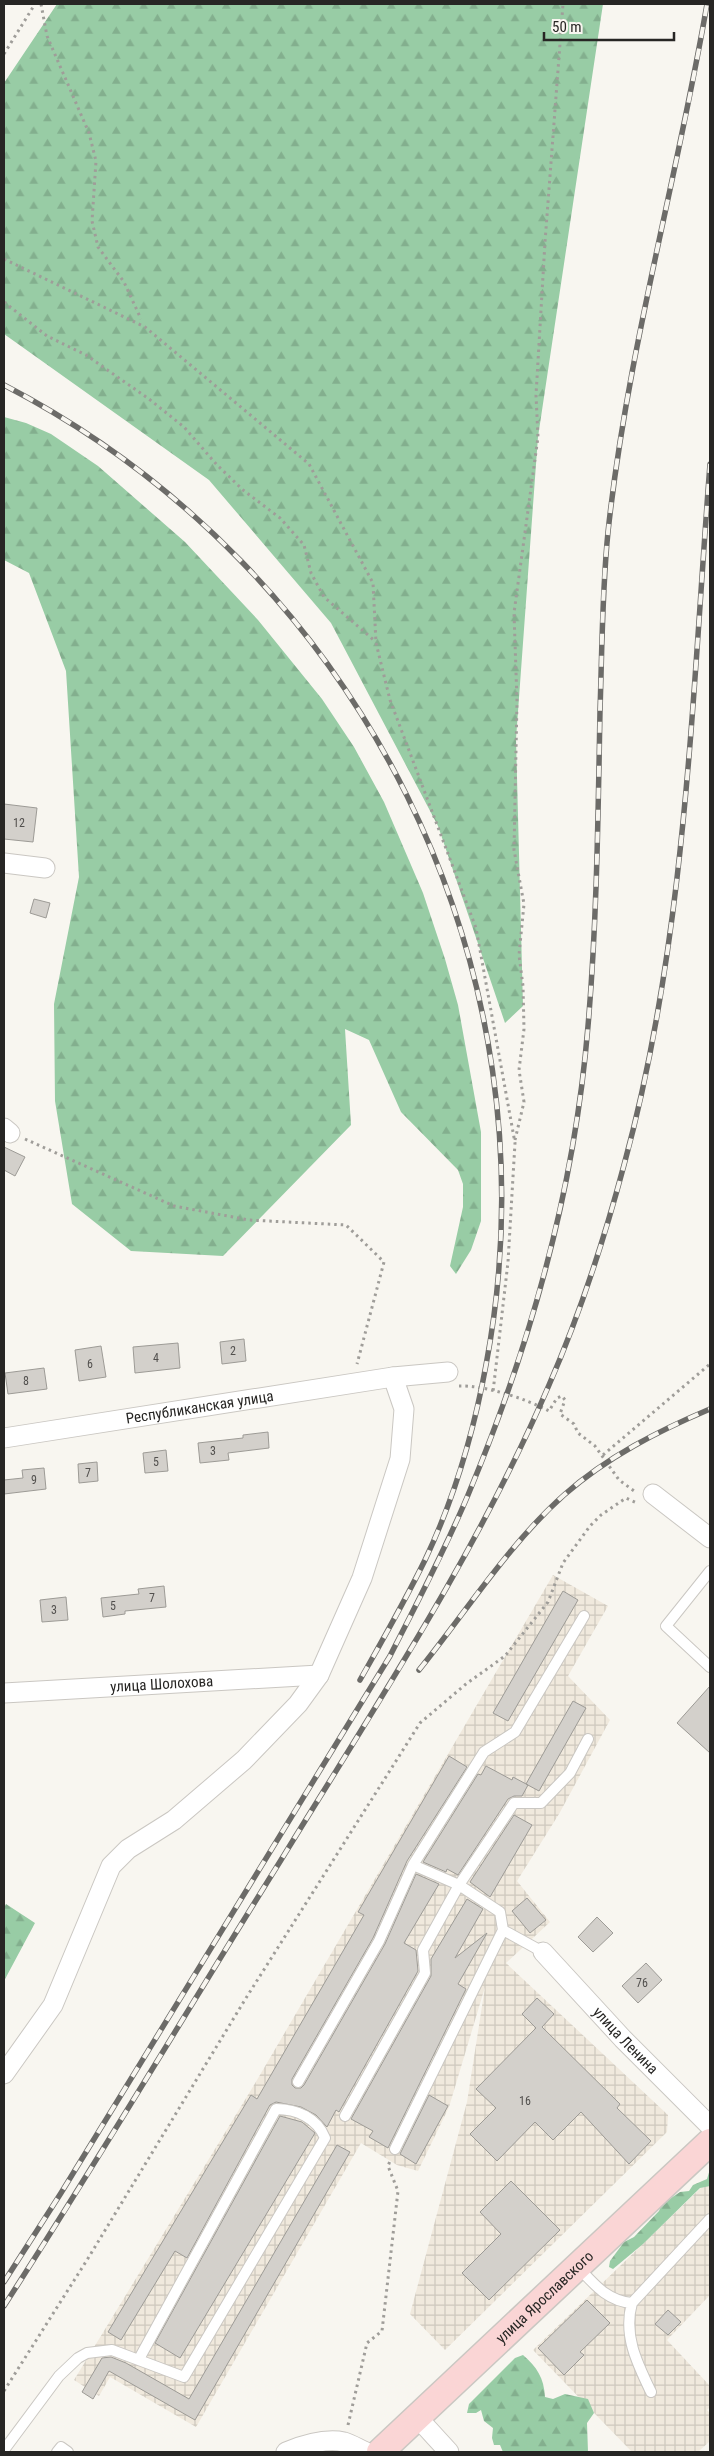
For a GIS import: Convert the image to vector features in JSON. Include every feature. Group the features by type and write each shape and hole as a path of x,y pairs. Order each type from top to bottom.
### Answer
{"street":[{"path":"4,863 45,868"},
{"path":"4,2074 52,2005 111,1866 128,1849 174,1820 238,1766 273,1732 319,1675 362,1578 400,1459 404,1409 394,1377"},
{"name":"Республиканская улица","path":"4,1438 394,1377 450,1379"},
{"path":"645,1498 710,1538"},
{"name":"улица Шолохова","path":"4,1694 319,1675"},
{"name":"улица Ленина","path":"543,1952 623,2039 710,2126"},
{"name":"улица Ярославского","path":"380,2452 710,2142"},
{"path":"416,2417 449,2452"},
{"path":"286,2452 302,2445 344,2442 366,2452"}],"lane":[{"path":"710,1571 666,1626 710,1667"},
{"path":"298,2082 379,1942 413,1865 484,1752 514,1732 584,1616"},
{"path":"345,2116 425,1973 423,1950 459,1885 514,1803 541,1803 570,1773 588,1739"},
{"path":"394,2149 503,1930 500,1912 459,1885 413,1865"},
{"path":"503,1930 543,1952"},
{"path":"4,2450 59,2376 78,2358 87,2353 112,2350 184,2377 325,2138 320,2126 292,2109 276,2109 139,2359"},
{"path":"651,2392 636,2363 627,2320 632,2303 710,2219"},
{"path":"578,2266 610,2298 620,2302 632,2303"},
{"path":"57,2452 61,2447 68,2452"}],"path":[{"path":"4,54 35,4"},
{"path":"41,4 46,36 89,133 96,161 92,221 98,248 124,282 141,319"},
{"path":"492,1392 508,1262 515,1143 524,1102 519,1070 524,1029 523,986 519,955 524,904 514,850 517,701 514,614 538,437 536,395 544,251 563,4"},
{"path":"4,258 145,327 309,464 373,583 376,643 390,700 476,928 515,1143"},
{"path":"4,302 47,336 86,355 149,399 184,427 242,490 280,518 304,545 311,573 324,597 376,643"},
{"path":"7,1130 174,1206 249,1220 346,1225 384,1262 352,1383"},
{"path":"603,1455 710,1364"},
{"path":"450,1379 549,1411 557,1398 562,1396 564,1400 560,1414 574,1424 578,1433 596,1446 619,1480 640,1497 645,1498"},
{"path":"4,2391 78,2276 246,1998 420,1723 466,1684 512,1649 548,1602 562,1563 590,1526 626,1498 645,1498"},
{"path":"344,2442 367,2344 382,2331 398,2191 388,2166 394,2149"}],"shaded area":[{"path":"553,1575 608,1606 568,1676 610,1720 559,1814 517,1881 550,1922 506,1963 668,2115 667,2132 445,2350 410,2314 467,2102 485,1987 449,2107 418,2171 397,2165 361,2143 196,2427 110,2377 99,2396 74,2380 257,2080"},
{"path":"707,2182 710,2185 710,2295 667,2340 710,2386 710,2407 707,2410 710,2413 710,2441 698,2452 632,2452 533,2350"}],"green space":[{"path":"57,4 603,4 538,437 516,739 523,1006 505,1023 438,826 331,623 209,480 4,334 4,83"},
{"path":"4,417 26,423 51,434 98,466 185,542 258,620 322,699 354,747 384,802 423,893 445,959 458,1005 481,1132 481,1221 471,1250 456,1274 450,1266 463,1207 463,1184 458,1170 401,1112 369,1040 345,1029 351,1125 223,1256 131,1251 72,1204 55,1101 54,1004 79,877 66,671 29,573 4,560"},
{"path":"6,1904 35,1923 4,1981 4,1908"},
{"path":"710,2169 710,2186 700,2188 643,2244 613,2269 609,2267 610,2261 624,2242 634,2237 659,2211 662,2204 680,2192 689,2191 693,2185 707,2179"},
{"path":"523,2355 539,2373 545,2397 553,2399 565,2394 588,2399 594,2413 587,2423 588,2452 503,2452 500,2445 494,2445 492,2438 493,2428 484,2421 481,2410 476,2413 467,2413 469,2404 515,2358"}],"building":[{"path":"4,804 37,808 33,842 4,839"},
{"path":"34,899 50,903 46,918 30,913"},
{"path":"4,1147 25,1157 15,1176 4,1170"},
{"path":"244,1339 246,1361 222,1364 220,1342"},
{"path":"178,1343 180,1368 135,1373 133,1347"},
{"path":"101,1346 106,1377 79,1381 75,1350"},
{"path":"44,1368 47,1389 8,1394 5,1373"},
{"path":"268,1432 269,1448 228,1453 229,1460 200,1463 198,1443 243,1438 243,1435"},
{"path":"166,1450 168,1471 145,1473 143,1453"},
{"path":"97,1462 98,1481 79,1483 78,1464"},
{"path":"44,1468 46,1489 4,1494 4,1480 23,1478 22,1470"},
{"path":"164,1586 166,1607 125,1611 125,1614 103,1617 101,1598 139,1594 138,1589"},
{"path":"563,1591 578,1600 508,1721 493,1713"},
{"path":"66,1597 68,1620 42,1622 40,1600"},
{"path":"710,1686 710,1753 677,1723"},
{"path":"573,1701 586,1708 539,1791 526,1784"},
{"path":"449,1756 467,1767 407,1861 373,1938 292,2079 292,2085 295,2088 301,2088 304,2085 385,1944 416,1874 439,1884 404,1943 416,1950 418,1971 339,2112 336,2110 327,2127 316,2115 301,2107 276,2102 270,2105 187,2258 175,2251 121,2340 108,2332 251,2095 257,2099 364,1915 358,1912"},
{"path":"486,1766 512,1780 513,1777 528,1785 522,1796 514,1796 508,1799 458,1875 447,1869 446,1872 423,1862 478,1774 481,1775"},
{"path":"514,1815 532,1825 490,1897 470,1882"},
{"path":"527,1898 546,1920 530,1933 512,1911"},
{"path":"467,1899 483,1909 455,1958 487,1933 458,1984 466,1989 388,2148 369,2137 373,2131 351,2119 431,1976 431,1959"},
{"path":"597,1917 613,1933 593,1952 578,1937"},
{"path":"646,1963 662,1980 638,2003 622,1986"},
{"path":"537,1998 554,2014 542,2027 620,2104 617,2108 651,2141 629,2164 581,2112 553,2140 535,2122 497,2161 470,2134 496,2108 476,2089 536,2028 522,2014"},
{"path":"429,2095 448,2106 416,2164 400,2154"},
{"path":"280,2116 302,2122 315,2133 180,2358 155,2343"},
{"path":"337,2145 350,2152 195,2420 109,2371 93,2399 82,2392 102,2358 111,2357 126,2363 189,2399"},
{"path":"511,2181 560,2230 489,2300 462,2273 501,2234 480,2212"},
{"path":"587,2300 610,2323 580,2352 584,2355 564,2375 538,2348"},
{"path":"668,2310 681,2322 668,2335 655,2324"}],"railway":[{"path":"4,2282 61,2193 390,1656 468,1495 511,1382 530,1324 561,1206 582,1086 591,987 595,908 603,599 616,465 640,333 682,136 707,4"},
{"path":"4,385 130,464 240,560 333,672 407,796 461,930 493,1071 501,1217 486,1365 469,1440 445,1513 425,1560 360,1680"},
{"path":"4,2306 109,2140 424,1627 458,1568 521,1447 571,1331 600,1249 624,1165 645,1079 661,993 684,817 710,464"},
{"path":"419,1670 524,1535 564,1495 580,1481 615,1457 671,1426 710,1409"}]}
